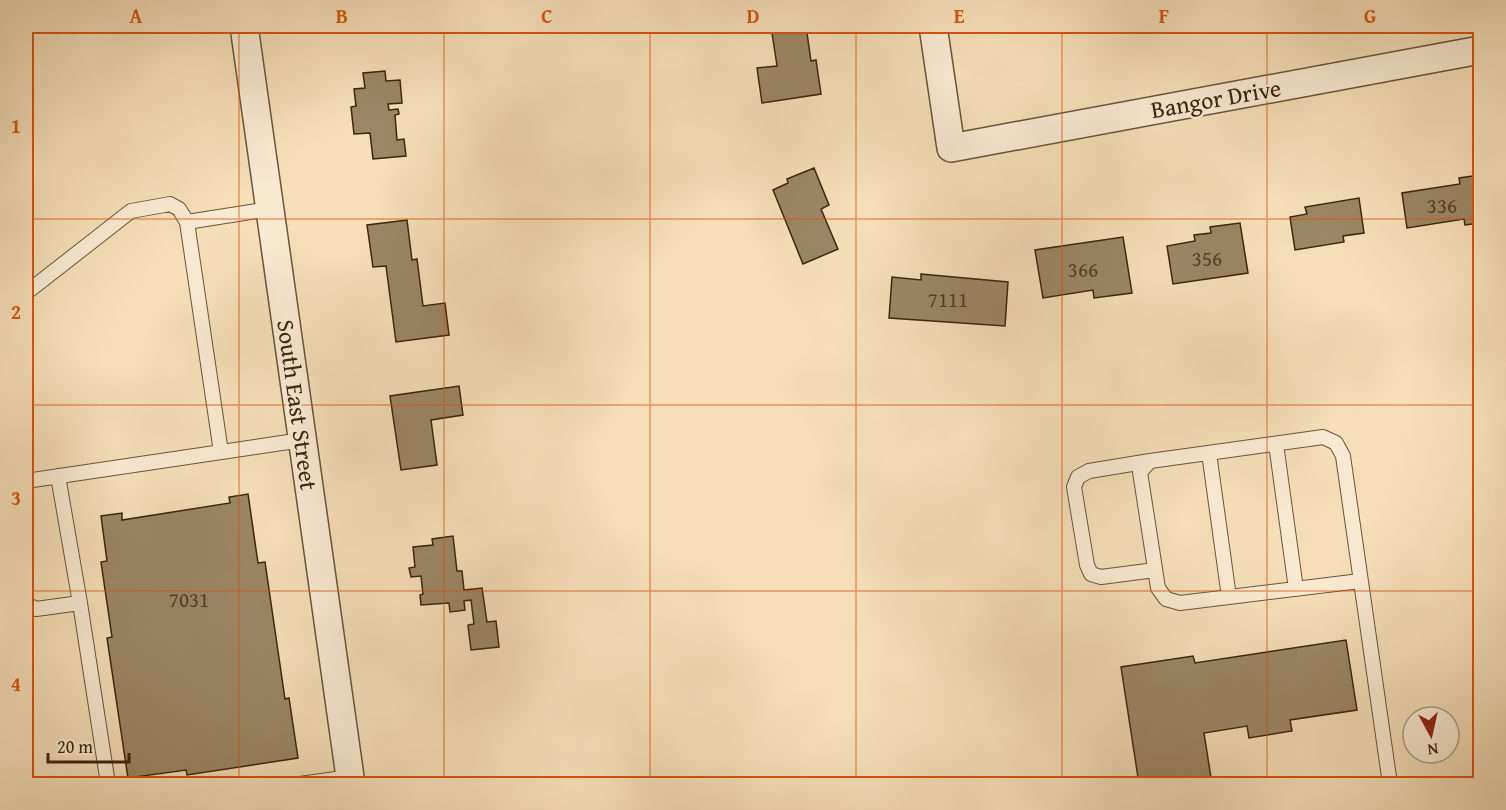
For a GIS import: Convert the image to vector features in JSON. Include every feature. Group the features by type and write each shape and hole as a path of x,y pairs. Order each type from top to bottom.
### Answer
{"street":[{"name":"South East Street","path":"244,26 350,781"},
{"name":"Bangor Drive","path":"933,26 951,148 1480,50"}],"lane":[{"path":"26,293 131,211 170,204 179,209 188,222 221,452"},
{"path":"188,222 270,209"},
{"path":"1155,570 1101,577 1091,574 1087,565 1074,487 1078,477 1089,471 1150,461 1323,437 1336,443 1343,456 1389,784"},
{"path":"26,481 302,440"},
{"path":"1276,444 1296,589"},
{"path":"1209,453 1229,597"},
{"path":"1150,461 1140,472 1158,588 1166,599 1180,603 1360,581"},
{"path":"58,476 108,784"},
{"path":"26,604 36,609 80,603"},
{"path":"300,784 350,781"}],"building":[{"path":"771,26 806,26 811,61 816,60 821,94 762,103 757,68 777,66"},
{"path":"385,71 386,81 400,80 402,103 388,104 389,110 398,109 399,114 395,115 397,140 404,139 406,156 373,159 370,133 354,134 351,107 356,106 354,89 365,88 363,73"},
{"path":"814,168 829,205 821,209 838,249 803,264 773,190 788,183 787,179"},
{"path":"1480,175 1480,223 1465,225 1464,219 1407,228 1402,193 1460,184 1459,178"},
{"path":"1359,198 1364,233 1343,236 1344,242 1295,250 1290,217 1307,214 1305,207"},
{"path":"407,220 412,260 417,259 423,306 445,303 449,335 396,342 386,266 373,267 367,225"},
{"path":"1240,223 1248,273 1173,284 1167,246 1195,241 1194,235 1211,233 1210,227"},
{"path":"1123,237 1132,293 1094,298 1093,290 1043,298 1035,250"},
{"path":"921,274 1008,282 1005,326 889,318 892,277 921,280"},
{"path":"459,386 463,415 431,420 437,465 401,470 390,396"},
{"path":"248,494 258,563 265,562 285,699 289,698 298,758 187,775 186,770 128,778 107,638 112,637 101,562 107,561 101,516 122,513 122,520 230,503 229,497"},
{"path":"453,536 457,571 462,571 464,590 482,588 487,622 496,621 499,647 471,650 468,625 474,624 471,600 464,601 465,610 450,612 449,603 421,605 420,595 423,594 421,576 411,577 409,568 415,567 413,547 433,545 432,539"},
{"path":"1346,640 1357,710 1290,720 1292,731 1249,738 1247,726 1204,733 1212,784 1139,784 1121,667 1193,656 1195,663"}]}
